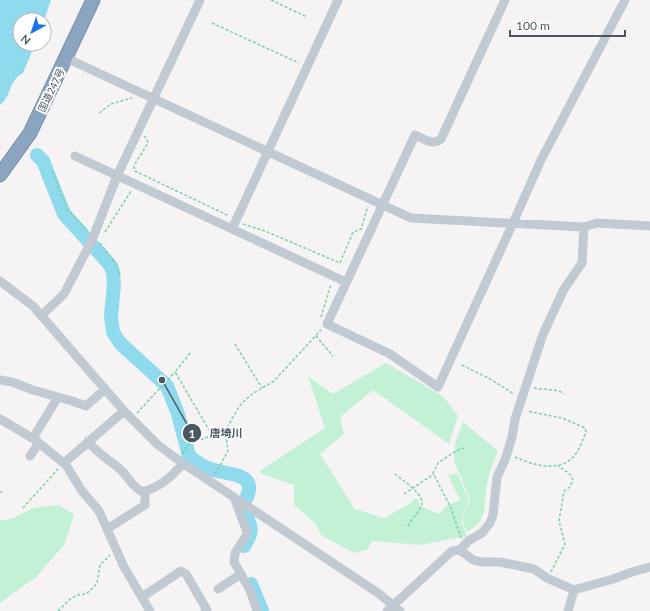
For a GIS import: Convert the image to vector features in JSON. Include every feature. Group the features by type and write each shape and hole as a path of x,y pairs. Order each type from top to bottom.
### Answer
{"highway":[{"name":"国道247号","path":"0,175 30,133 93,0"}],"street":[{"path":"41,316 64,294 93,241 118,176 200,0"},
{"path":"235,224 338,0"},
{"path":"505,0 441,139 433,143 415,135 327,324 390,354 438,386 541,160 625,0"},
{"path":"66,58 382,205 416,219 584,227 597,223 650,226"},
{"path":"75,156 135,184 235,224 346,282"},
{"path":"0,281 33,306 124,411 157,444 393,609 452,551 460,550 468,541 482,532 490,524 493,515 497,477 505,460 512,437 515,419 543,334 551,313 564,289 582,263 584,227"},
{"path":"0,380 86,406 105,389"},
{"path":"30,456 58,397"},
{"path":"64,463 124,411"},
{"path":"0,419 36,441 64,463 82,491 99,512 116,550 150,611"},
{"path":"88,441 122,471 140,491 145,491 166,480 177,470 181,461"},
{"path":"107,529 145,505 145,491"},
{"path":"234,497 247,532 233,557 234,562 250,590 257,611"},
{"path":"460,550 473,560 482,562 500,562 534,569 547,578 574,590 650,567"},
{"path":"142,597 181,571 186,574 207,610 205,611"},
{"path":"218,589 241,574"},
{"path":"568,611 574,590"}],"path":[{"path":"271,0 307,17"},
{"path":"212,23 308,67"},
{"path":"99,113 111,104 134,98 143,93"},
{"path":"138,132 148,140 135,164 135,171 235,224 265,231 340,263 353,232 360,229 370,199"},
{"path":"53,171 68,211 93,241 114,260 119,269 120,275"},
{"path":"93,241 121,207 135,184"},
{"path":"211,481 228,451 226,430 240,405 252,394 274,381 327,324 321,319 321,316 333,276"},
{"path":"316,336 333,356"},
{"path":"235,344 262,388"},
{"path":"132,419 175,372 190,353"},
{"path":"462,365 492,380 522,398"},
{"path":"175,372 212,435"},
{"path":"525,386 546,390 550,389 563,392 564,394"},
{"path":"505,460 512,456 546,466 563,465 577,453 586,430 562,418 518,410"},
{"path":"181,461 189,444 226,430"},
{"path":"458,531 451,508 433,473 438,464 456,451 464,448"},
{"path":"23,508 64,463"},
{"path":"547,578 565,544 559,521 560,512 564,491 570,487 573,480 569,473 558,466"},
{"path":"395,474 413,488 421,497 423,504 410,521 407,528"},
{"path":"404,494 434,474"},
{"path":"58,611 68,600 77,595 86,594 93,588 97,583 100,565 116,550"}],"green space":[{"path":"386,363 444,397 458,416 449,444 373,390 340,417 344,434 320,454 355,509 384,518 406,506 415,499 418,499 420,506 439,514 446,506 460,500 448,475 457,473 469,500 461,520 467,536 420,545 372,541 368,549 354,553 321,535 315,523 294,505 294,485 262,474 260,471 325,428 308,376 333,394"},
{"path":"463,422 498,451 486,488 483,516 475,527 467,532 462,520 470,500 454,461 455,442"},
{"path":"59,505 74,515 64,545 36,577 0,603 0,521 13,518 33,508"}],"water":[{"path":"0,0 51,0 47,12 12,12 12,52 32,52 23,73 18,76 12,84 7,97 0,105"}],"waterway":[{"path":"37,155 43,161 64,214 110,265 113,272 114,284 111,316 113,332 120,343 167,386 178,414 189,456 207,468 238,476 246,480 248,483 249,492 242,507 251,530 248,540 244,546"},
{"path":"251,584 262,611"}],"place":[{"name":"唐埼川","path":"162,380"}]}
